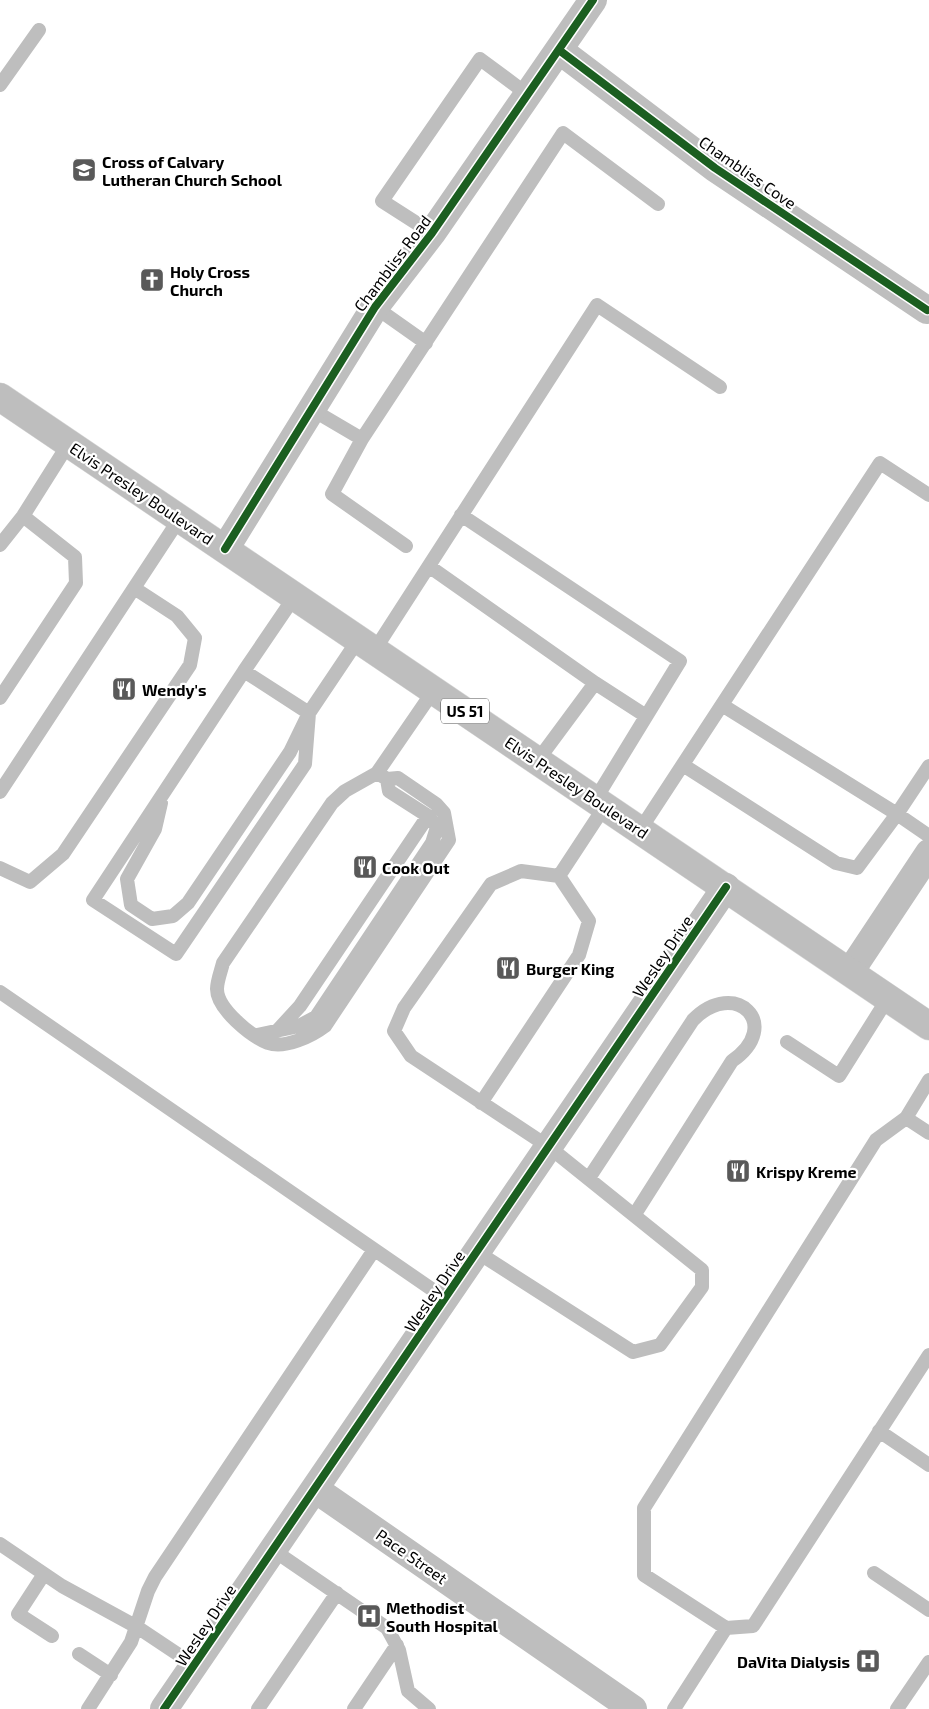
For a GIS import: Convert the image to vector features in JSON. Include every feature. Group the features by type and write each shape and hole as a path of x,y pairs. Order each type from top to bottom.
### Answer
{"street":[{"name":"Chambliss Road","path":"225,549 375,307 432,233 593,0"},
{"name":"Chambliss Cove","path":"559,50 715,168 927,310"},
{"name":"Elvis Presley Boulevard","path":"0,397 929,1026"},
{"path":"850,972 929,853"},
{"name":"Wesley Drive","path":"164,1709 726,887"},
{"name":"Pace Street","path":"315,1489 633,1709"}],"lane":[{"path":"0,86 39,30"},
{"path":"432,233 382,202 480,59 527,94"},
{"path":"406,546 332,494 362,440 563,133 658,204"},
{"path":"163,794 155,829 127,879 131,905 152,919 173,916 188,903 290,752 309,713 430,567 461,515 597,305 720,387"},
{"path":"375,307 426,343"},
{"path":"311,409 362,440"},
{"path":"0,545 23,516 69,444"},
{"path":"640,830 880,463 929,495"},
{"path":"461,515 680,661 646,716 559,876"},
{"path":"0,698 76,583 75,557 23,516"},
{"path":"0,792 180,518"},
{"path":"430,567 595,683 646,716"},
{"path":"0,868 30,882 62,854 190,665 195,638 177,616 134,588"},
{"path":"295,596 93,900 176,954 305,764 309,713"},
{"path":"244,671 309,713"},
{"path":"538,760 595,683"},
{"path":"382,776 434,690"},
{"path":"722,705 929,836"},
{"path":"683,765 836,863 858,868 929,766"},
{"path":"257,1035 300,1026 316,1017 432,844 436,827 428,816 389,790 382,776"},
{"path":"382,776 398,778 436,804 444,813 449,840 325,1026 312,1037 296,1042 269,1043 230,1016 217,990 223,963 332,803 345,791 382,776"},
{"path":"278,1031 300,1006 428,816"},
{"path":"477,1252 633,1352 660,1345 702,1287 702,1270 635,1214 549,1147 482,1103 411,1056 394,1032 404,1008 491,884 521,871 559,876 589,921 580,955 482,1103"},
{"path":"0,992 446,1299"},
{"path":"787,1042 839,1076 888,998"},
{"path":"589,1178 693,1020 704,1009 715,1004 734,1003 749,1014 756,1029 753,1039 747,1048 732,1061 635,1214"},
{"path":"929,1080 906,1118 876,1140 644,1508 644,1575 726,1628 753,1626 929,1355"},
{"path":"906,1118 929,1133"},
{"path":"88,1709 124,1657 137,1628 148,1591 155,1578 374,1250"},
{"path":"879,1432 929,1465"},
{"path":"0,1544 44,1574 137,1628 194,1665"},
{"path":"273,1550 387,1628 397,1645 408,1691 429,1709"},
{"path":"874,1573 929,1610"},
{"path":"44,1574 18,1614 52,1636"},
{"path":"258,1709 337,1593"},
{"path":"674,1709 726,1628"},
{"path":"354,1709 397,1645"},
{"path":"79,1654 111,1675"},
{"path":"897,1709 929,1662"}],"cycle path":[{"path":"225,549 375,307 432,233 593,0"},
{"path":"559,50 715,168 927,310"},
{"path":"164,1709 726,887"}],"place":[{"name":"Cross of Calvary Lutheran Church School","path":"84,170"},
{"name":"Holy Cross Church","path":"152,280"},
{"name":"Wendy's","path":"124,689"},
{"name":"Cook Out","path":"365,867"},
{"name":"Burger King","path":"508,968"},
{"name":"Krispy Kreme","path":"738,1171"},
{"name":"Methodist South Hospital","path":"369,1616"},
{"name":"DaVita Dialysis","path":"868,1661"}]}
